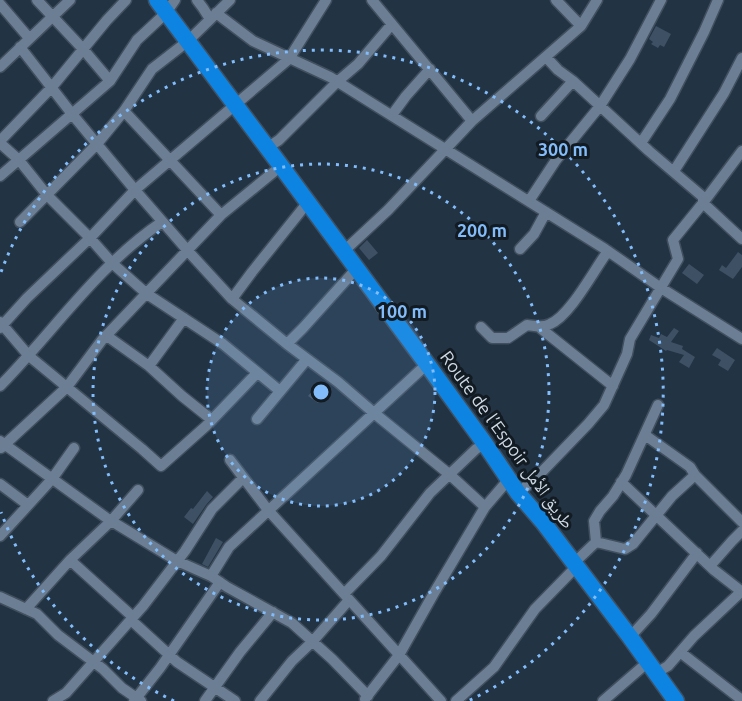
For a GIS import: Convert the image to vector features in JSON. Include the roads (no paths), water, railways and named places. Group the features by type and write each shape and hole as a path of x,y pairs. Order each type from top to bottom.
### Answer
{"highway":[{"name":"Route de l’Espoir طريق الأمل","path":"166,4 188,41 427,364 513,486 576,564 675,701"}],"street":[{"path":"37,0 110,81"},
{"path":"0,67 70,0"},
{"path":"126,0 52,87 0,142 112,263 147,294 223,344 280,391"},
{"path":"197,0 213,16 253,41 337,82 446,148 742,339"},
{"path":"20,222 97,144 124,111 152,69 188,41 230,0"},
{"path":"257,373 212,420 161,466 29,356 1,325 90,238 135,190 289,59 326,0"},
{"path":"372,0 472,121"},
{"path":"556,0 581,26"},
{"path":"344,251 387,210 472,121 581,26 597,0"},
{"path":"529,201 556,160 600,106 630,58 660,0"},
{"path":"640,143 670,99 718,0"},
{"path":"0,4 29,38"},
{"path":"0,176 110,81 137,40 166,4"},
{"path":"267,148 279,140 358,64 392,24"},
{"path":"20,47 135,190 232,299 338,382 449,474 485,507"},
{"path":"546,57 703,197 703,203 742,239"},
{"path":"674,171 742,58"},
{"path":"392,115 430,69"},
{"path":"541,116 573,81"},
{"path":"124,111 221,215"},
{"path":"281,166 221,215 107,336 67,387 1,445 111,521 177,561 216,579 292,623 332,658 366,698 399,655 485,507 513,486 534,480 604,405 627,354 630,339 678,259 673,240 742,151"},
{"path":"232,299 308,202"},
{"path":"520,249 534,234 546,212"},
{"path":"0,386 112,263 130,245 162,222"},
{"path":"481,327 492,338 508,338 527,325 539,327 551,324 580,294 608,251"},
{"path":"287,344 356,269"},
{"path":"149,366 184,318"},
{"path":"539,327 613,386"},
{"path":"107,336 149,366 212,420"},
{"path":"257,419 307,359"},
{"path":"0,597 37,614 58,635 137,700 169,656 216,579 229,547 427,364"},
{"path":"456,701 494,667 535,609 596,542 594,521 621,482 658,405"},
{"path":"645,435 690,467 695,475 742,522"},
{"path":"260,701 292,661 313,641 430,492 476,449 485,444"},
{"path":"0,536 52,479 74,448"},
{"path":"230,460 268,510 441,701"},
{"path":"596,542 625,549 633,544 672,496 695,475"},
{"path":"53,701 66,693 132,618 177,561 212,508 243,478"},
{"path":"603,701 652,668 668,666 694,636 742,591 710,566 621,482"},
{"path":"0,484 28,505"},
{"path":"26,609 138,490"},
{"path":"710,566 742,531"},
{"path":"630,637 651,614 698,553"},
{"path":"70,560 93,579 177,663 235,701"},
{"path":"205,701 240,652 273,612"},
{"path":"680,652 742,700"}]}
